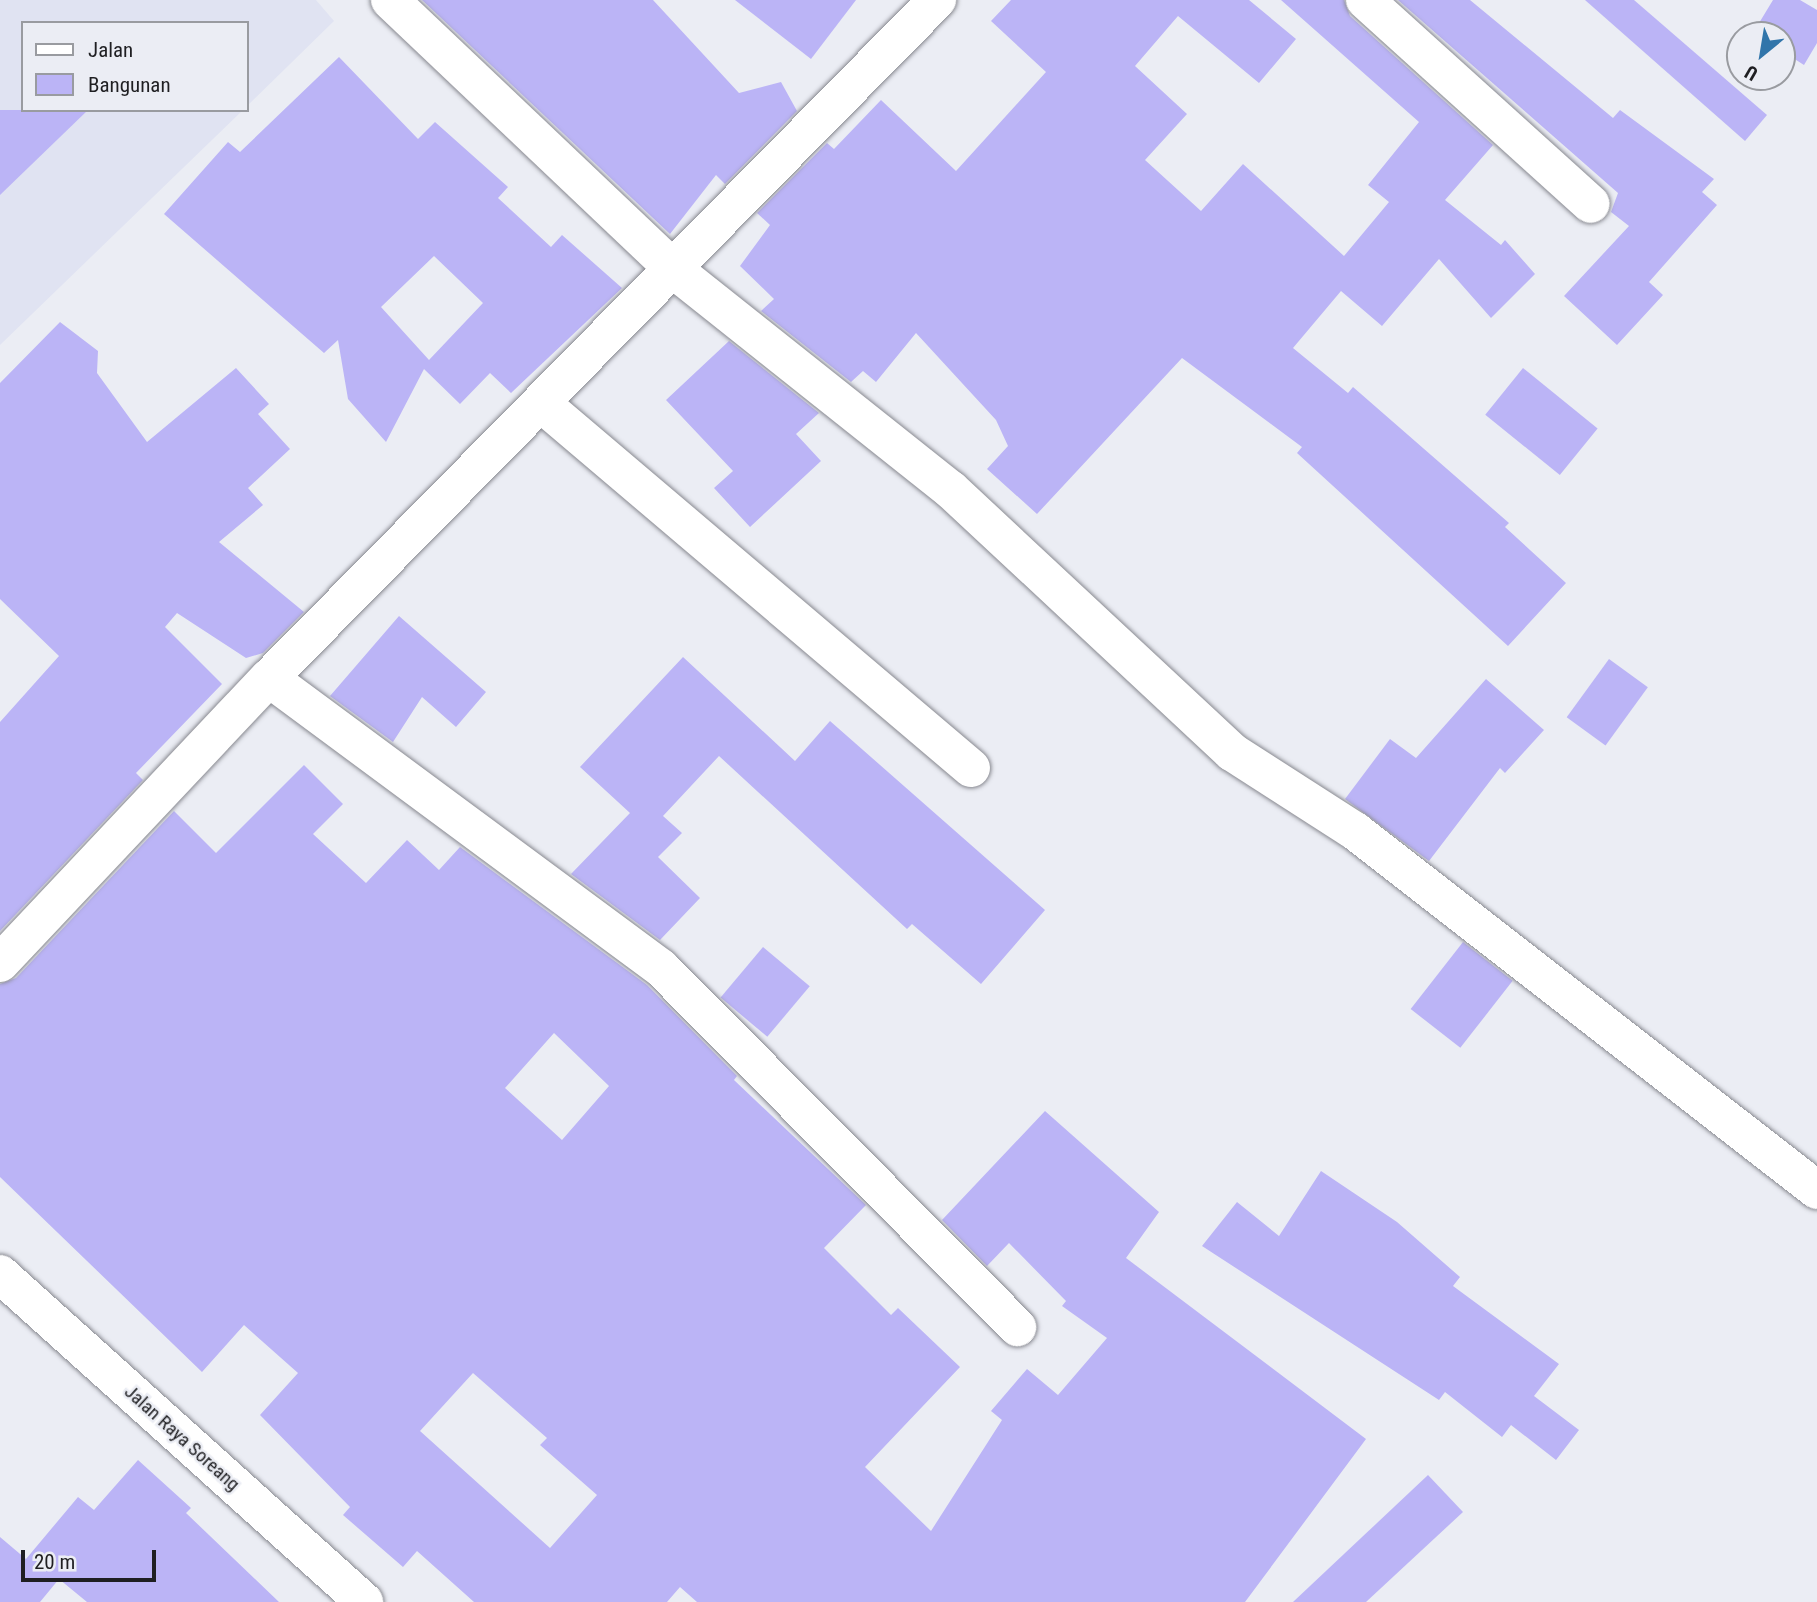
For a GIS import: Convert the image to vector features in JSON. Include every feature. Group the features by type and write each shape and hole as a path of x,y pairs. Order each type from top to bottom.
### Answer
{"street":[{"path":"390,0 673,268 950,489 1231,752 1377,847 1817,1190"},
{"path":"0,963 269,678 937,0"},
{"path":"1365,0 1591,204"},
{"path":"541,403 971,768"},
{"path":"269,678 661,968 1017,1327"},
{"name":"Jalan Raya Soreang","path":"0,1274 364,1602"}],"shaded area":[{"path":"0,0 316,0 334,21 248,105 248,21 21,21 21,112 241,112 0,345"}],"building":[{"path":"422,0 653,0 739,93 781,82 797,111 725,184 716,175 670,234"},
{"path":"735,0 856,0 811,59"},
{"path":"1011,0 1249,0 1296,39 1259,83 1178,16 1135,66 1187,114 1145,160 1201,211 1243,164 1344,256 1389,202 1368,185 1419,122 1281,0 1344,0 1350,16 1493,145 1445,200 1501,245 1505,240 1535,274 1491,318 1439,259 1382,326 1341,291 1293,348 1348,393 1353,387 1509,523 1505,527 1566,583 1508,646 1297,453 1302,447 1182,358 1037,514 987,469 1008,446 996,420 916,333 876,382 863,371 851,382 761,311 774,299 740,266 770,225 757,213 827,143 834,149 881,100 956,171 1046,72 991,21"},
{"path":"1398,0 1470,0 1613,118 1620,110 1714,179 1702,192 1717,205 1649,282 1663,295 1617,345 1564,296 1629,226 1611,212 1618,193"},
{"path":"1585,0 1634,0 1726,80 1726,91 1739,91 1767,115 1745,141"},
{"path":"1773,0 1800,0 1817,10 1817,43 1804,65 1796,60 1796,21 1760,21"},
{"path":"339,57 418,139 435,122 508,187 498,198 551,247 562,235 622,288 511,393 490,373 460,404 424,369 386,442 348,399 338,340 324,353 164,214 228,142 240,152","holes":["434,256 483,303 429,360 381,307"]},
{"path":"0,110 86,112 0,195"},
{"path":"60,322 98,351 97,373 147,442 236,368 269,404 258,414 290,449 248,488 263,505 219,542 304,612 263,653 246,658 177,613 165,627 222,684 136,773 143,780 0,931 0,722 59,656 0,599 0,383"},
{"path":"729,341 819,413 796,434 821,461 750,527 714,488 733,471 666,400"},
{"path":"1523,368 1598,428 1560,475 1485,415"},
{"path":"399,616 486,692 456,727 422,697 393,742 330,696"},
{"path":"683,657 795,761 830,721 1045,910 981,984 912,924 907,929 719,756 663,816 682,833 658,857 700,898 660,940 571,874 630,813 580,767"},
{"path":"1609,659 1648,687 1606,745 1567,717"},
{"path":"1486,679 1544,730 1505,773 1500,768 1429,861 1345,799 1390,739 1416,758"},
{"path":"304,765 343,804 313,834 366,883 407,840 439,870 460,847 647,985 737,1076 734,1080 866,1205 824,1248 891,1315 898,1308 960,1367 865,1467 931,1531 1002,1420 991,1411 1027,1369 1058,1395 1107,1338 1062,1306 1066,1301 1009,1243 987,1266 942,1220 1045,1111 1159,1212 1126,1258 1366,1439 1245,1602 697,1602 680,1587 667,1602 474,1602 417,1551 403,1567 343,1515 350,1507 260,1415 298,1373 244,1325 202,1372 0,1177 0,984 16,978 174,811 216,853","holes":["554,1033 609,1086 562,1140 505,1088","473,1373 547,1438 540,1445 597,1495 550,1548 420,1431"]},
{"path":"1463,942 1513,981 1460,1048 1411,1009"},
{"path":"763,947 810,986 767,1037 721,998"},
{"path":"1321,1171 1397,1222 1460,1277 1453,1286 1559,1364 1534,1396 1579,1430 1556,1460 1511,1425 1502,1437 1445,1392 1439,1400 1202,1246 1237,1202 1279,1236"},
{"path":"138,1460 191,1508 186,1513 279,1602 87,1602 59,1579 40,1602 0,1602 0,1537 26,1559 78,1497 94,1510"},
{"path":"1428,1475 1463,1512 1366,1602 1293,1602"}]}
